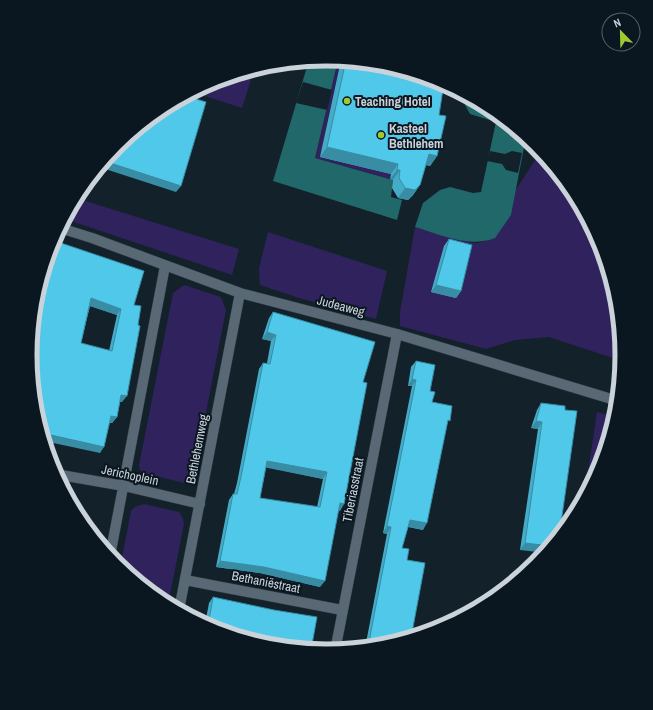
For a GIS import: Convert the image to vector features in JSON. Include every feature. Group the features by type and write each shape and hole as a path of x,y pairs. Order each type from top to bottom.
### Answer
{"street":[{"name":"Judeaweg","path":"66,230 92,238 240,293 397,334 613,399"},
{"path":"111,549 165,266"},
{"name":"Bethlehemweg","path":"179,604 240,293"},
{"name":"Tiberiasstraat","path":"335,644 397,334"},
{"name":"Jerichoplein","path":"63,475 124,486 200,504"},
{"name":"Bethaniëstraat","path":"185,580 342,610"}],"shaded area":[{"path":"307,66 337,66 315,158 393,180 391,197 402,200 397,220 273,181"},
{"path":"337,66 340,66 326,128 391,174 390,179 315,158"},
{"path":"252,75 242,108 200,94"},
{"path":"466,101 487,114 503,125 525,144 511,215 495,238 485,241 465,241 445,237 415,227 423,203 440,190 450,187 473,193 481,192 496,122 470,114 465,105"},
{"path":"537,157 556,179 577,210 594,244 606,280 614,317 616,359 549,337 515,340 486,349 400,326 400,312 415,227 451,238 476,243 485,241 511,215 513,194"},
{"path":"82,200 239,249 232,275 70,221"},
{"path":"268,232 387,271 376,319 299,298 260,285 259,268"},
{"path":"184,285 221,297 226,310 194,474 189,481 184,483 144,473 140,470 139,465 173,293"},
{"path":"597,412 609,415 601,448 587,482"},
{"path":"144,504 179,512 183,518 184,524 169,598 150,585 122,560 131,511 135,507"}],"pier":[{"path":"303,82 332,90 327,110 296,103"},
{"path":"490,151 505,154 512,151 522,153 518,173 506,170 502,164 487,161"}],"building":[{"name":"Kasteel Bethlehem","path":"345,66 401,75 443,90 439,115 446,116 437,156 429,154 420,185 415,190 405,188 399,178 400,170 397,170 398,164 327,147"},
{"path":"193,98 206,102 181,186 110,163 150,125"},
{"path":"449,239 472,245 461,291 436,285"},
{"path":"61,243 144,271 134,305 141,306 138,325 140,326 127,396 121,395 117,417 111,416 104,447 48,434 39,393 37,355 39,317 45,288","holes":["91,298 121,309 112,351 81,343"]},
{"path":"273,312 375,342 363,382 367,383 344,504 340,503 325,581 264,567 220,561 233,494 237,494 241,477 263,363 270,364 276,335 267,332","holes":["267,461 327,472 320,507 260,498"]},
{"path":"416,361 435,365 430,391 435,392 432,402 452,406 450,421 448,420 427,523 410,520 402,548 409,549 407,560 425,563 412,631 369,641 391,527 387,526 416,380 412,379"},
{"path":"541,403 565,406 565,410 577,411 561,524 545,545 525,543 542,422 536,421"},
{"path":"213,597 274,610 317,617 312,644 289,642 252,635 209,619"}],"place":[{"name":"Teaching Hotel","path":"347,101"},
{"name":"Kasteel Bethlehem","path":"381,135"}]}
